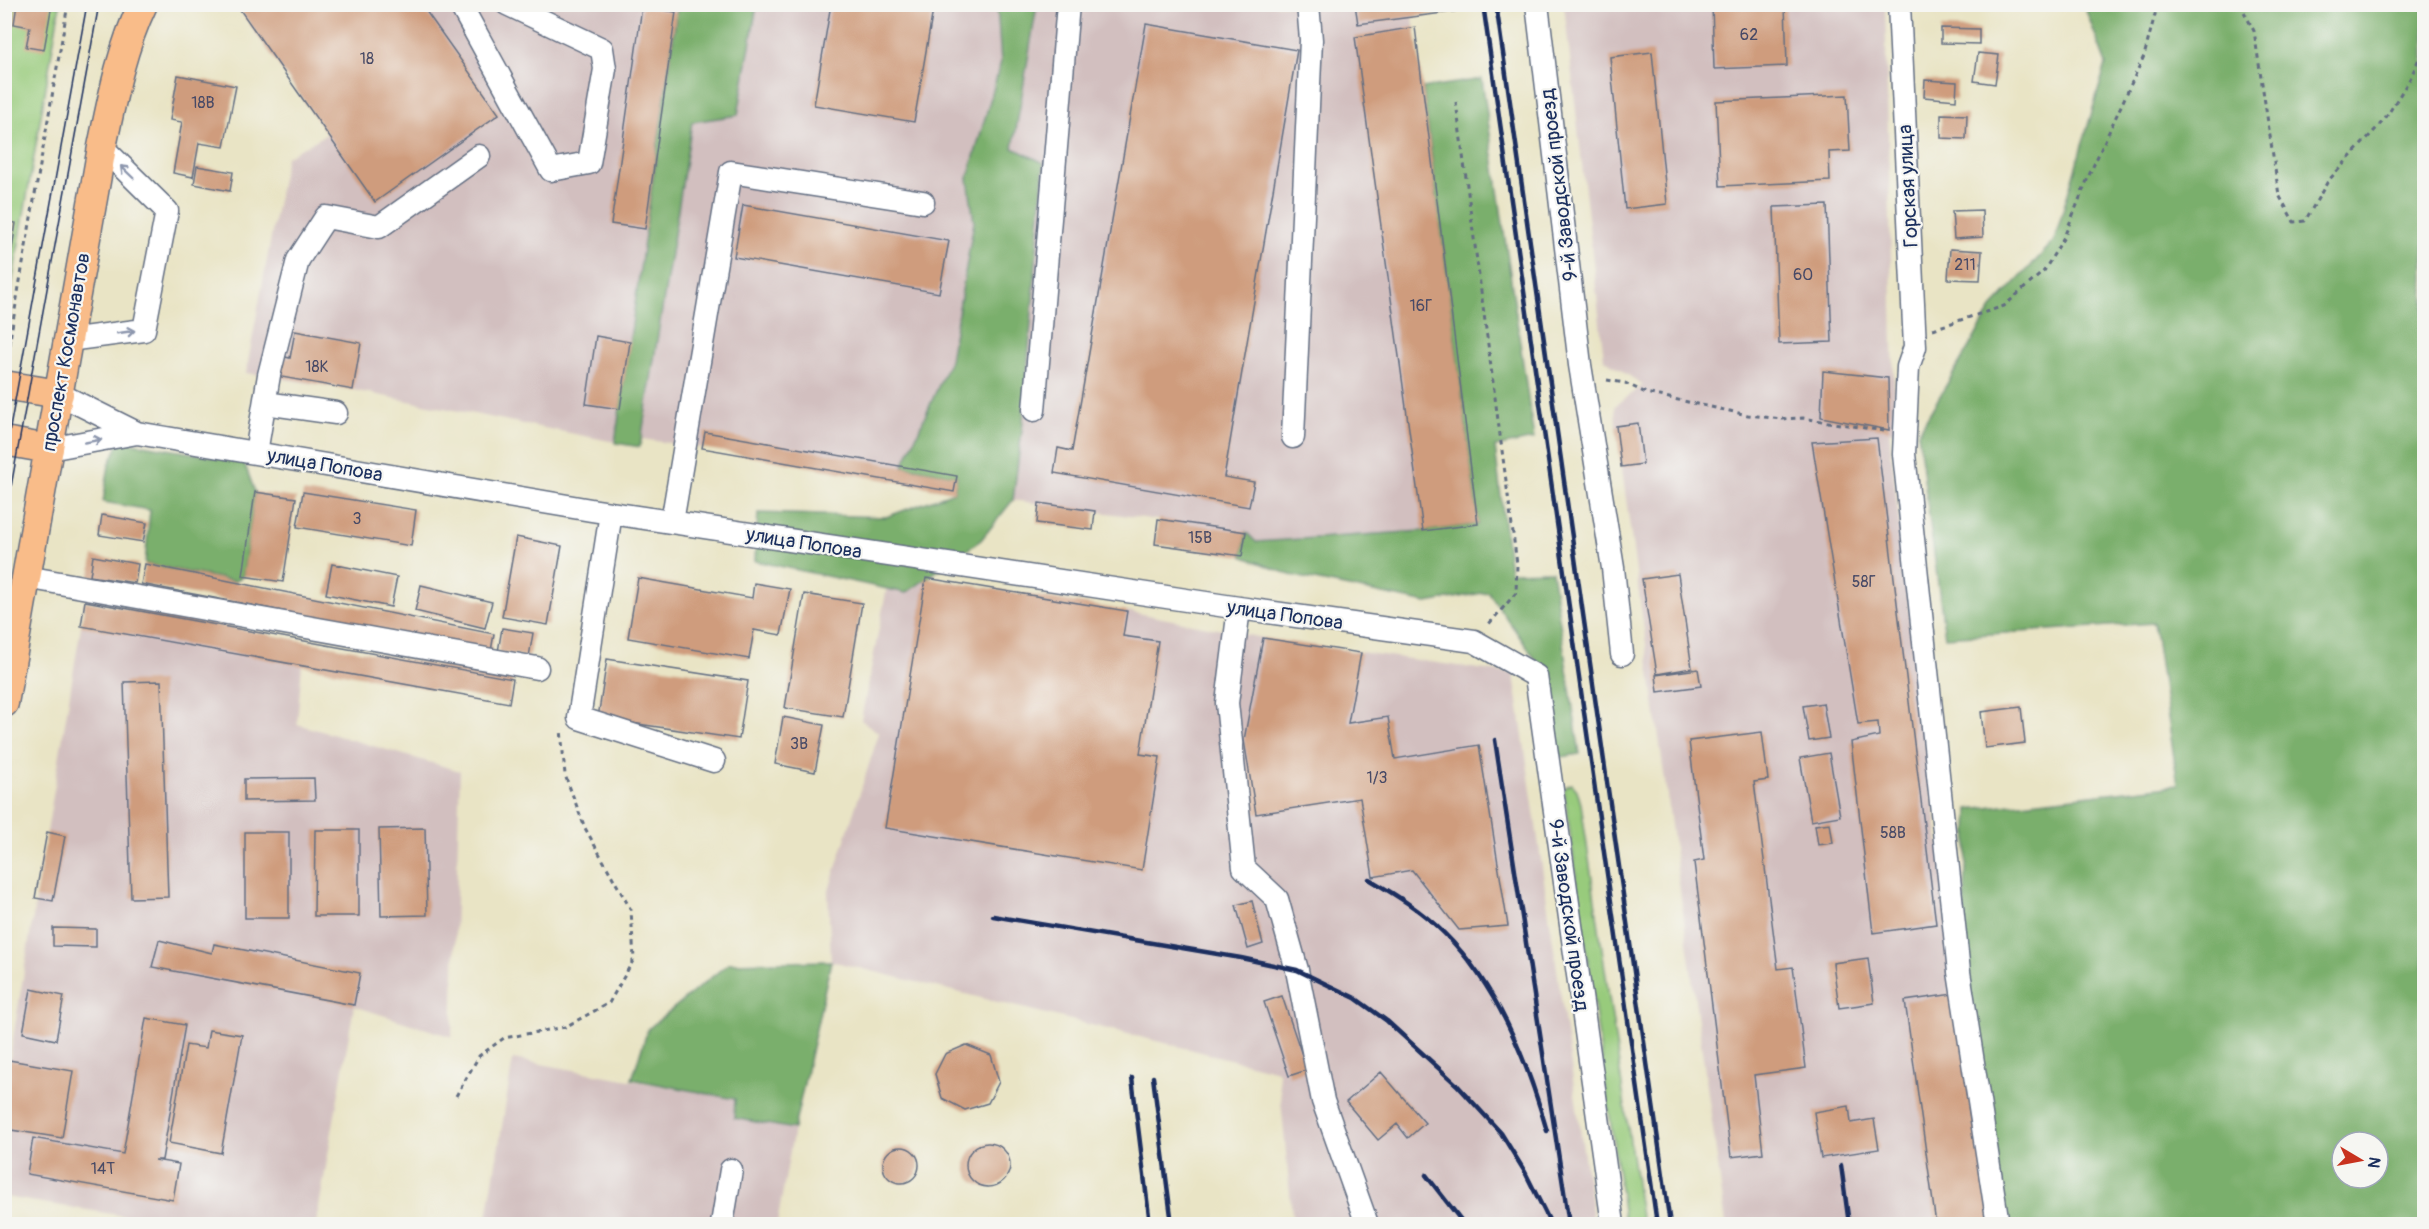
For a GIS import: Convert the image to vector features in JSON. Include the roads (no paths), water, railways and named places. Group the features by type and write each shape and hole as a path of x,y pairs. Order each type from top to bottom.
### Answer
{"main road":[{"name":"проспект Космонавтов","path":"4,703 102,147 116,81 143,4"},
{"name":"улица Попова","path":"5,385 59,394"},
{"name":"улица Попова","path":"4,441 49,449"}],"street":[{"path":"460,4 552,170 589,163 605,69 602,49 507,4"},
{"path":"1034,410 1068,4"},
{"path":"1293,437 1311,40 1308,4"},
{"name":"9-й Заводской проезд","path":"1537,4 1580,364 1613,568 1622,654"},
{"name":"Горская улица","path":"1899,4 1912,357 1904,454 1959,972 1998,1224"},
{"path":"68,340 144,330 167,211 102,147"},
{"path":"256,453 269,375 298,260 326,217 379,227 479,156"},
{"path":"672,522 731,172 923,202"},
{"name":"улица Попова","path":"59,394 137,433 611,513 1239,608 1474,641"},
{"path":"265,403 336,413"},
{"name":"улица Попова","path":"49,449 137,433"},
{"path":"611,513 579,718 714,761"},
{"path":"26,577 537,668"},
{"path":"1239,608 1227,704 1244,868 1277,899 1297,970 1323,1101 1367,1224"},
{"name":"9-й Заводской проезд","path":"1474,641 1536,676 1612,1224"},
{"path":"722,1224 732,1170"}],"tram line":[{"path":"4,461 87,4"},
{"path":"4,525 99,4"}],"railway":[{"path":"1483,4 1657,1224"},
{"path":"1496,4 1670,1224"},
{"path":"1495,740 1569,1224"},
{"path":"1369,879 1436,925 1480,976 1495,1000 1520,1051 1547,1131"},
{"path":"993,916 1241,958 1297,970 1355,998 1387,1021 1457,1085 1501,1133 1525,1172 1551,1224"},
{"path":"1153,1077 1172,1224"},
{"path":"1132,1078 1150,1224"},
{"path":"1841,1165 1849,1224"},
{"path":"1426,1175 1464,1224"}]}
